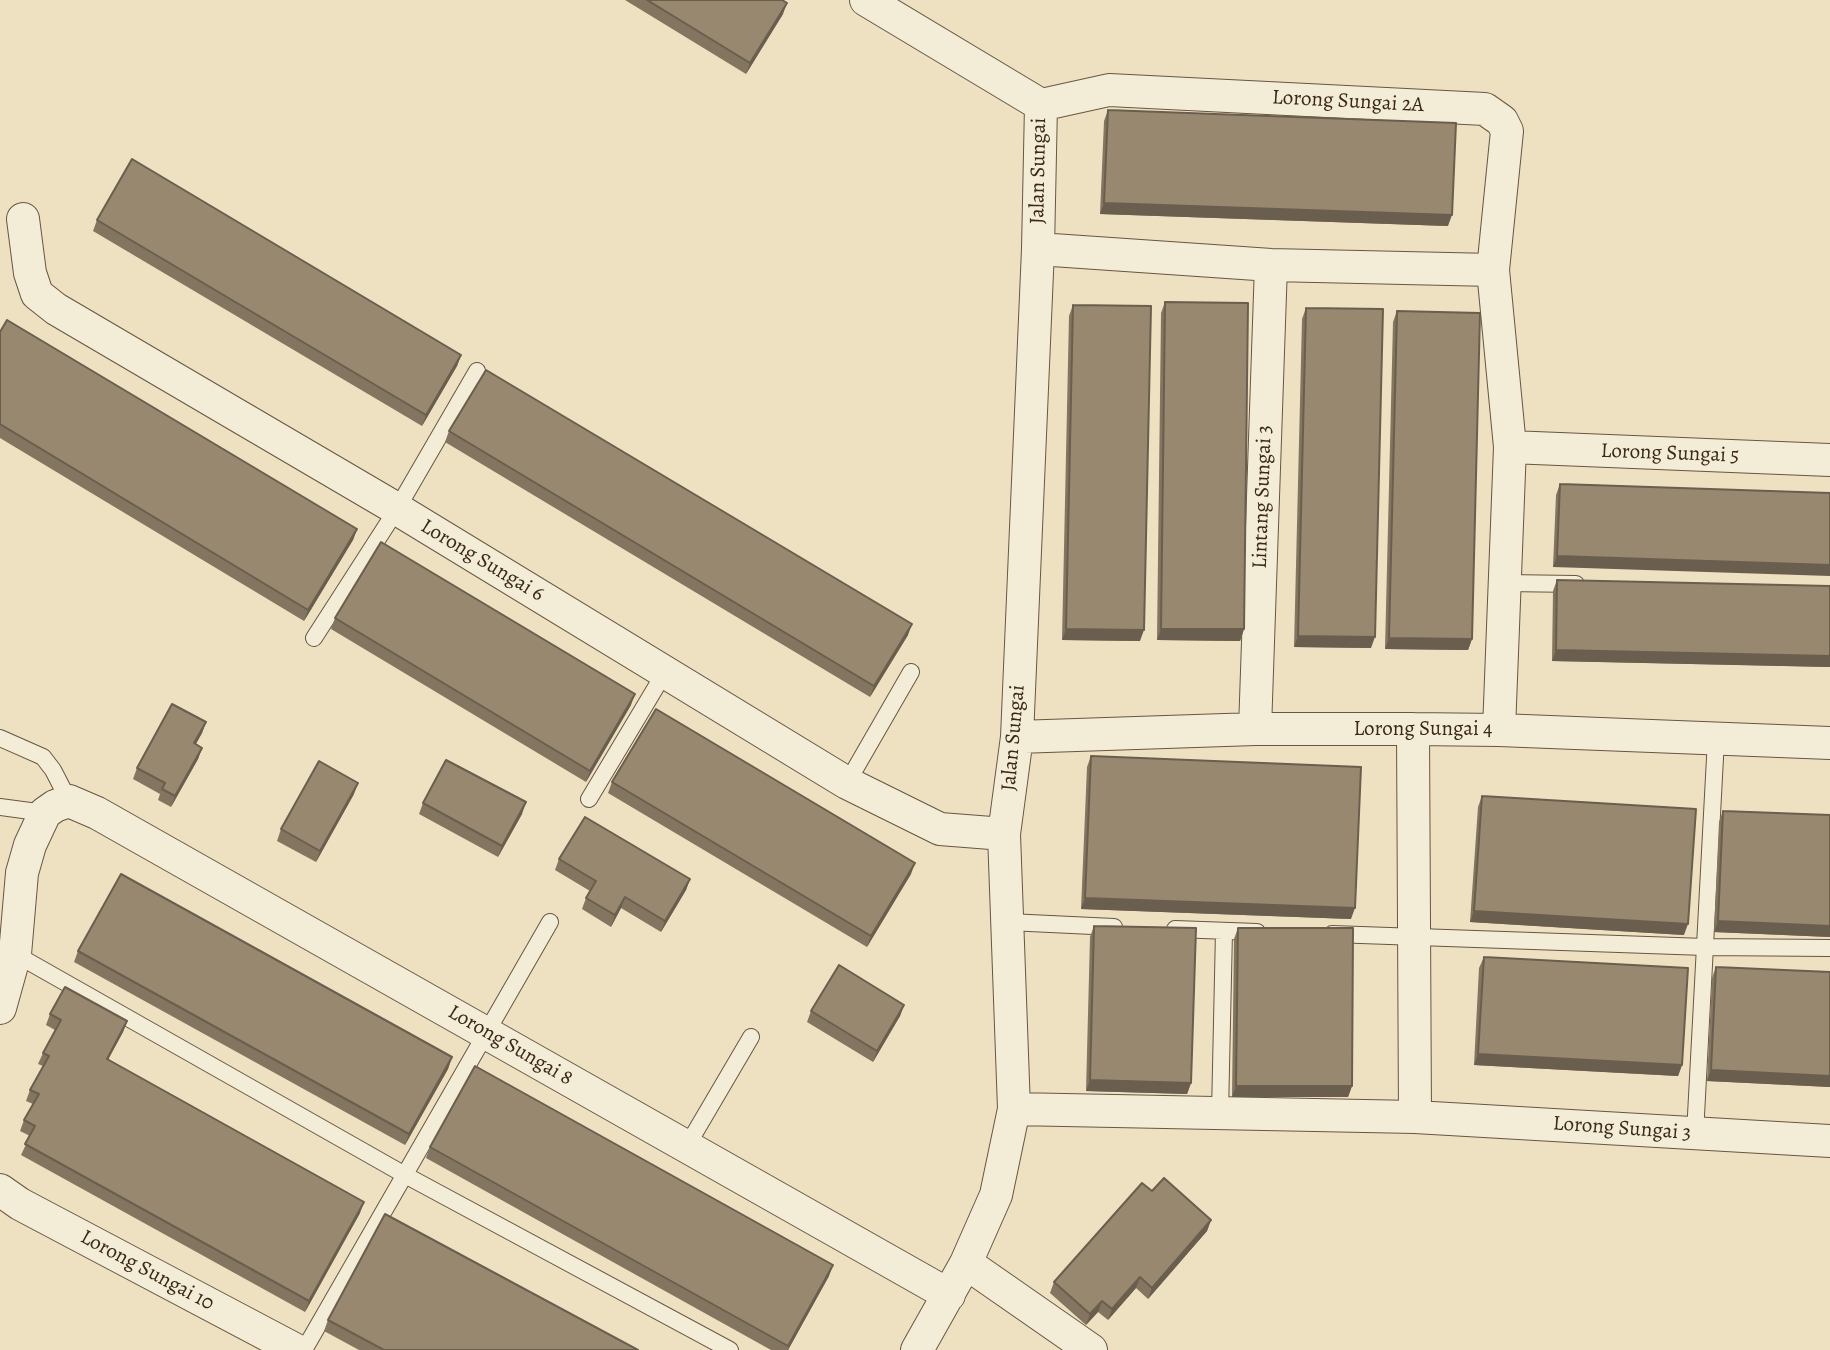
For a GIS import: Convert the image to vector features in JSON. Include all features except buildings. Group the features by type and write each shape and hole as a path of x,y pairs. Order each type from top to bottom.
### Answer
{"street":[{"path":"866,0 1041,105"},
{"name":"Lorong Sungai 2A","path":"1041,105 1109,90 1485,109 1502,121 1507,131 1493,270 1510,447 1499,730"},
{"name":"Jalan Sungai","path":"917,1350 950,1295 996,1195 1014,1109 1004,834 1017,737 1038,249 1041,105"},
{"name":"Lorong Sungai 6","path":"23,219 30,273 37,294 56,309 397,509 847,783 940,829 1004,834"},
{"path":"1038,249 1271,265 1493,270"},
{"name":"Lintang Sungai 3","path":"1255,729 1271,265"},
{"name":"Lorong Sungai 5","path":"1510,447 1830,460"},
{"name":"Lorong Sungai 4","path":"1017,737 1255,729 1413,729 1830,743"},
{"path":"1413,729 1415,1117"},
{"path":"0,1008 22,873 30,845 57,807"},
{"name":"Lorong Sungai 8","path":"57,807 97,813 950,1295"},
{"name":"Lorong Sungai 3","path":"1014,1109 1415,1117 1830,1141"},
{"name":"Lorong Sungai 10","path":"0,1190 20,1204 296,1350"},
{"path":"966,1263 1091,1350"}],"lane":[{"path":"314,638 397,509 477,371"},
{"path":"1505,583 1586,584"},
{"path":"589,799 665,672"},
{"path":"847,783 911,672"},
{"path":"0,738 43,757 53,770 57,807 0,807"},
{"path":"1695,1134 1716,739"},
{"path":"304,1350 550,922"},
{"path":"1008,922 1129,927"},
{"path":"1156,929 1278,933"},
{"path":"1220,1113 1224,931"},
{"path":"1319,934 1705,947 1830,948"},
{"path":"8,955 405,1175 730,1350"},
{"path":"687,1146 751,1038"}]}
